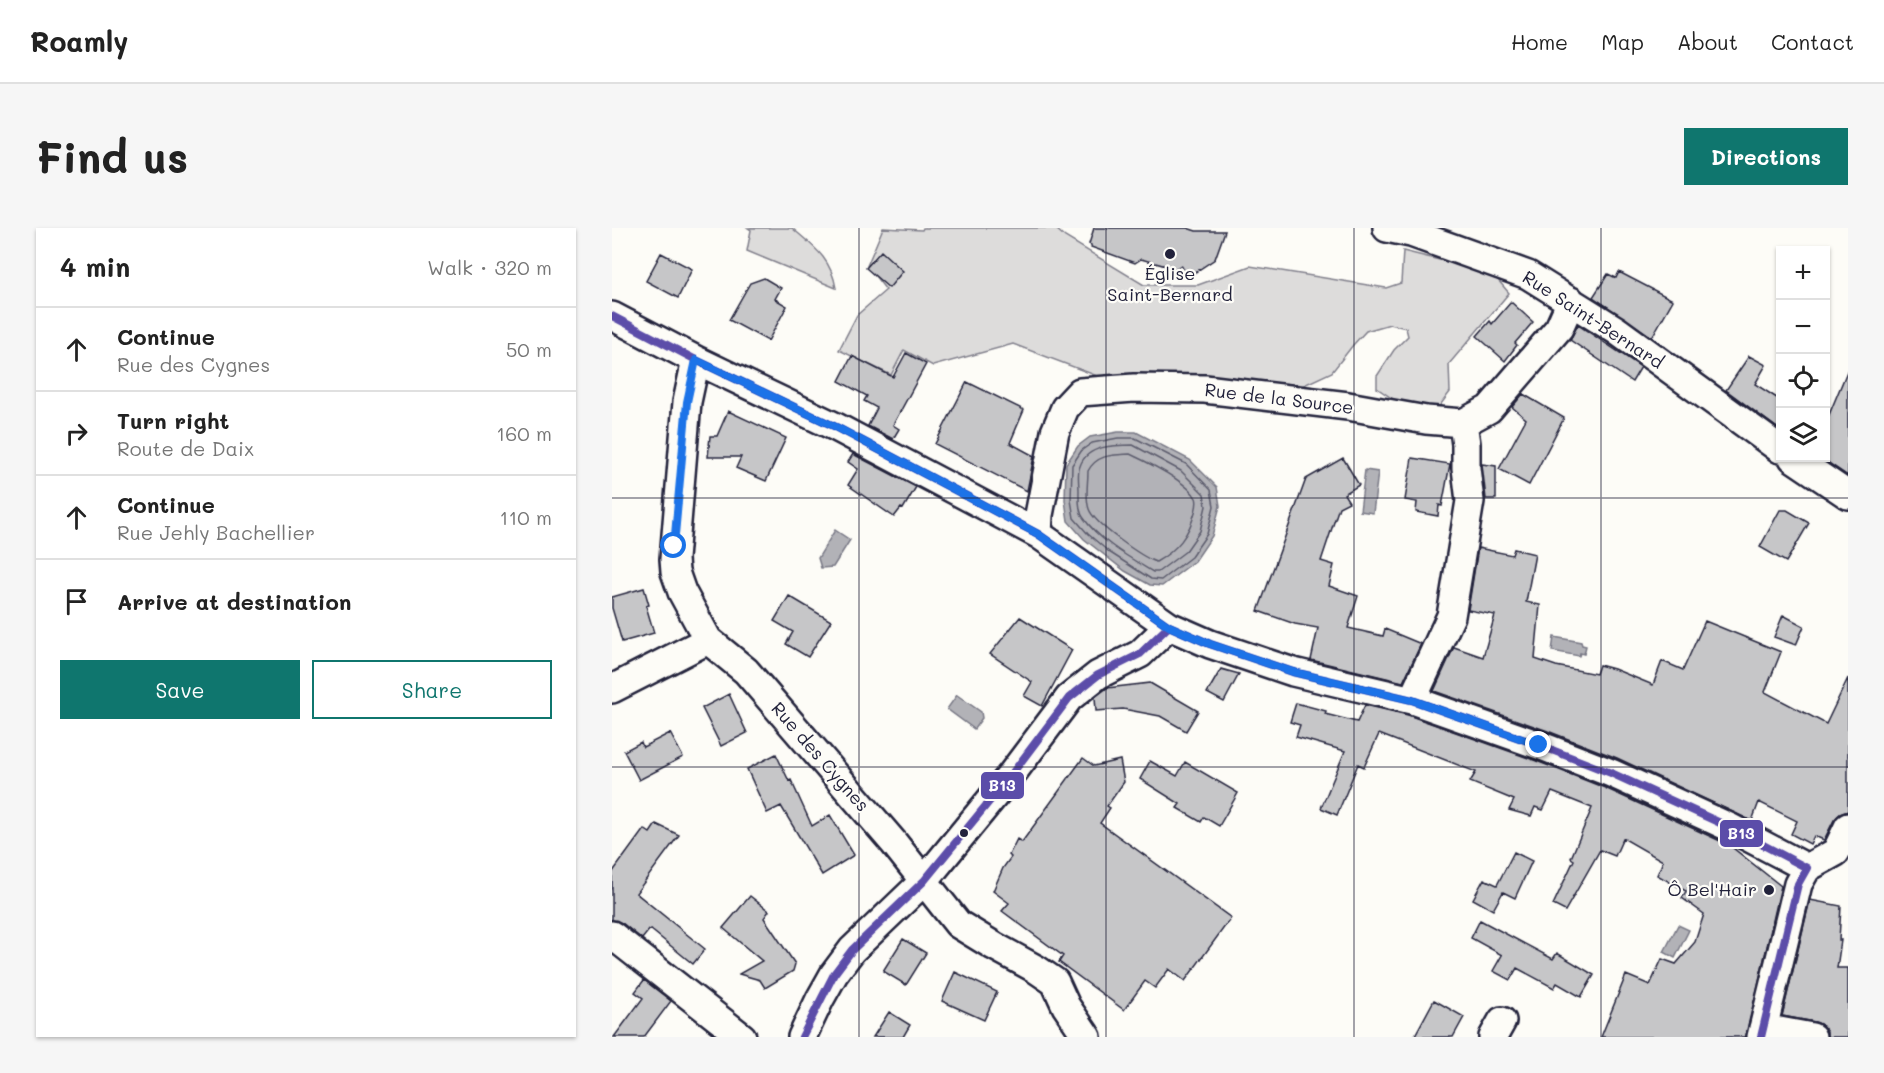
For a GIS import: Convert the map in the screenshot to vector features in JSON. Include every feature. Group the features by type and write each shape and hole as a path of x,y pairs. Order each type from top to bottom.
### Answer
{"street":[{"name":"Rue Saint-Bernard","path":"1387,228 1411,233 1528,275 1616,330 1776,446"},
{"path":"1412,700 1451,616 1470,501 1463,423 1489,409 1559,328 1570,301"},
{"path":"612,316 696,360 836,427 1038,534 1169,626 1210,644 1293,672 1412,700 1611,773 1730,827 1807,868"},
{"name":"Rue des Cygnes","path":"696,360 687,402 674,559 675,572 682,591 708,640 746,671 886,834 958,924 1055,982 1066,1006 1087,1037"},
{"name":"Rue de la Source","path":"1038,534 1039,515 1055,432 1065,408 1080,393 1134,388 1205,389 1348,406 1426,420 1463,423"},
{"path":"1799,462 1848,495"},
{"path":"802,1037 834,974 852,951 924,882 1011,775 1069,698 1098,675 1140,654 1169,626"},
{"path":"612,689 708,640"},
{"path":"1812,1037 1762,1032 1798,884 1807,868 1842,857 1848,827"},
{"path":"612,935 742,1037"}],"shaded area":[{"path":"748,228 792,228 826,261 836,288 747,251 751,230"},
{"path":"883,228 922,230 923,228 1055,228 1065,237 1144,285 1198,285 1250,266 1386,288 1401,283 1403,251 1492,273 1509,293 1449,364 1450,392 1438,408 1396,401 1377,388 1377,376 1394,350 1408,336 1406,328 1390,324 1366,331 1332,372 1302,386 1100,377 1013,344 933,366 904,350 891,375 839,350 857,315 886,290 867,266"}],"water":[{"path":"1118,432 1136,432 1190,460 1217,487 1220,506 1212,536 1195,561 1162,586 1150,585 1125,571 1084,539 1068,521 1065,500 1066,464 1078,446 1090,437"},
{"path":"1365,470 1378,472 1373,513 1360,511"},
{"path":"835,530 850,540 833,567 821,568 818,558"},
{"path":"1554,637 1581,642 1586,646 1584,654 1580,653 1579,656 1552,651"},
{"path":"957,695 981,712 982,718 974,729 947,709"},
{"path":"1678,925 1689,930 1675,958 1664,952"}],"building":[{"name":"Église Saint-Bernard","path":"1094,228 1187,228 1196,231 1225,231 1215,259 1188,277 1181,265 1169,273 1166,266 1141,259 1135,263 1091,247 1089,244"},
{"path":"881,251 903,271 889,288 866,268"},
{"path":"661,253 692,269 678,298 646,281"},
{"path":"1619,272 1673,300 1652,337 1593,297 1608,274 1616,278"},
{"path":"764,278 781,288 775,299 787,306 768,341 729,320 750,283"},
{"path":"1511,302 1533,322 1515,343 1517,345 1505,361 1477,336 1490,321 1492,324"},
{"path":"1578,325 1641,367 1632,382 1570,340"},
{"path":"906,353 926,364 893,425 899,429 893,439 868,426 877,408 864,401 867,396 839,381 852,356 893,377"},
{"path":"1749,356 1766,365 1755,384 1776,397 1776,427 1726,390"},
{"path":"1848,369 1848,476 1827,462 1830,462 1830,412"},
{"path":"967,382 1024,410 1010,443 1034,456 1027,491 935,444"},
{"path":"1523,394 1564,418 1529,485 1499,469 1526,419 1512,407"},
{"path":"728,411 786,438 766,481 736,468 741,457 708,457 710,436 717,436"},
{"path":"853,454 916,487 903,509 901,508 894,517 848,485 858,469 848,462"},
{"path":"1343,458 1359,485 1344,494 1349,502 1339,507 1321,561 1334,565 1329,586 1358,596 1348,628 1383,636 1385,629 1421,644 1403,682 1311,660 1318,628 1295,624 1258,611 1306,479"},
{"path":"1412,458 1450,464 1438,516 1416,512 1417,502 1405,500"},
{"path":"1482,464 1496,466 1496,499 1486,499"},
{"path":"1780,510 1787,510 1809,523 1786,562 1760,547"},
{"path":"1478,548 1512,555 1514,549 1535,554 1526,602 1540,605 1535,659 1596,674 1599,665 1653,685 1662,661 1683,670 1705,621 1781,652 1765,692 1826,724 1848,678 1848,811 1840,814 1834,820 1824,840 1814,836 1810,844 1791,834 1797,821 1759,802 1752,821 1617,758 1434,691 1454,647 1483,657 1495,615 1468,610"},
{"path":"644,588 649,605 646,606 654,633 622,642 612,608 612,597"},
{"path":"789,596 831,621 808,657 786,644 793,632 774,621"},
{"path":"1783,615 1804,626 1796,645 1774,637"},
{"path":"1020,617 1072,650 1042,706 1024,696 1032,682 990,654"},
{"path":"1221,669 1239,674 1224,702 1207,693"},
{"path":"1150,683 1198,711 1186,731 1160,716 1123,709 1096,711 1095,697 1107,688"},
{"path":"729,694 747,733 721,746 702,708"},
{"path":"1296,703 1326,711 1325,714 1357,722 1365,705 1408,715 1605,788 1729,845 1781,886 1746,1037 1601,1037 1626,975 1650,985 1662,959 1676,964 1695,942 1704,914 1682,898 1686,891 1657,875 1663,861 1623,838 1615,856 1600,850 1565,911 1553,905 1574,860 1571,858 1592,808 1552,792 1543,810 1535,807 1531,816 1509,810 1514,800 1470,782 1476,772 1379,734 1364,767 1358,764 1337,815 1321,808 1345,751 1296,737 1300,725 1290,722"},
{"path":"670,733 683,757 639,780 624,751 641,742 643,747"},
{"path":"776,754 812,826 830,815 854,855 822,875 781,806 767,813 747,769"},
{"path":"1083,758 1094,766 1120,760 1124,782 1107,806 1110,808 1100,823 1231,918 1185,981 1169,969 1155,988 1145,981 1124,1010 1059,962 1063,956 1002,911 1009,903 993,891 1003,868 1011,857 1009,855 1017,839 1022,842"},
{"path":"1150,761 1177,776 1185,762 1238,793 1219,826 1204,817 1201,822 1177,808 1180,804 1140,779"},
{"path":"656,824 679,835 636,893 705,949 693,964 650,929 642,939 622,923 612,920 612,873 644,829 650,833"},
{"path":"1514,852 1532,861 1515,898 1503,892 1493,910 1473,899 1484,879 1497,885"},
{"path":"750,896 769,911 764,918 795,964 793,971 765,988 760,980 739,974 762,961 723,928"},
{"path":"1810,900 1841,906 1839,940 1841,940 1837,968 1848,968 1848,1037 1827,1037 1827,1031 1822,1025 1782,1016"},
{"path":"1480,920 1553,959 1557,953 1594,975 1581,997 1557,983 1554,988 1517,968 1510,980 1493,971 1502,955 1471,938"},
{"path":"903,939 926,953 906,985 883,971"},
{"path":"955,972 997,992 984,1020 942,1001"},
{"path":"644,980 671,1001 644,1037 614,1037 643,998 635,992"},
{"path":"1434,1000 1464,1017 1453,1037 1414,1037"},
{"path":"889,1012 910,1025 903,1037 873,1037"}],"transit line":[{"name":"B13","path":"612,316 696,360 836,427 1038,534 1169,626 1210,644 1293,672 1412,700 1539,745 1611,773 1729,827 1807,868 1798,884 1761,1037"},
{"name":"B13","path":"802,1037 834,974 852,950 924,881 1011,775 1069,698 1098,675 1140,654 1169,626"}],"place":[{"name":"Église Saint-Bernard","path":"1170,254"},
{"name":"Ô Bel'Hair","path":"1769,890"}],"route":[{"path":"674,546 687,402 696,360 836,427 1038,534 1169,626 1210,644 1293,672 1412,700 1539,745"}]}
